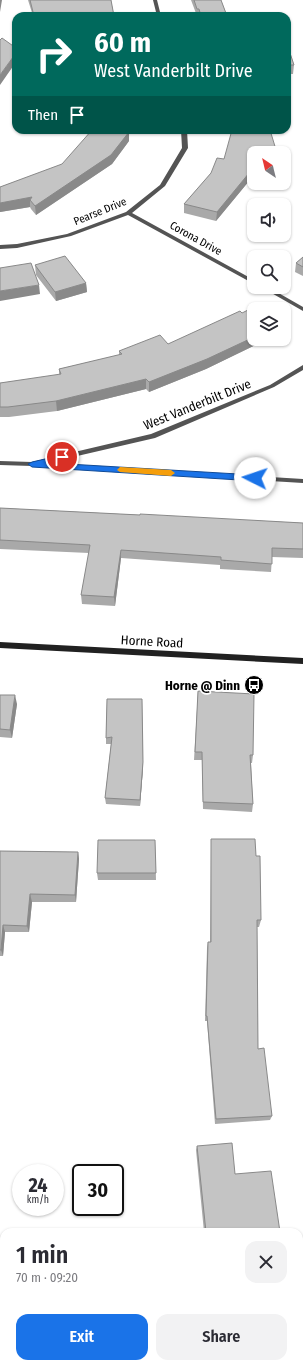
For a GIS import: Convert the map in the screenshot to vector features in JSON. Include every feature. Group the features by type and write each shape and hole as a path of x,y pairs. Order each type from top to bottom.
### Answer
{"main road":[{"name":"Horne Road","path":"0,645 303,661"}],"street":[{"path":"155,0 158,12"},
{"name":"Pearse Drive","path":"0,247 17,246 69,235 128,213 162,186 185,148 184,134"},
{"name":"Corona Drive","path":"128,213 247,278"},
{"path":"277,294 303,308"},
{"name":"West Vanderbilt Drive","path":"0,463 32,464 153,436 272,386 303,367"},
{"path":"32,464 303,481"}],"building":[{"path":"30,0 111,0 113,12 33,12"},
{"path":"194,0 221,0 226,12 200,12 199,9 197,9"},
{"path":"2,38 12,45 12,58 0,75 0,40"},
{"path":"291,56 294,65 291,65"},
{"path":"88,134 127,134 111,155 35,206 30,200 32,197 0,203 0,187 62,164"},
{"path":"231,134 271,134 275,146 247,146 247,176 217,212 184,204 211,173 217,158 224,159"},
{"path":"65,256 86,283 55,292 35,265"},
{"path":"303,257 303,267 296,263"},
{"path":"31,263 39,285 0,291 0,268"},
{"path":"247,310 247,340 207,359 149,382 146,379 56,401 0,407 0,383 61,374 59,369 122,354 119,351 160,335 168,344 240,311 242,313"},
{"path":"0,508 303,523 303,549 272,548 272,564 221,560 221,557 121,550 114,597 81,595 90,545 0,540"},
{"path":"198,691 254,694 253,755 250,755 253,804 203,802 202,752 195,752"},
{"path":"0,695 15,695 10,730 0,729"},
{"path":"107,699 142,699 143,762 140,800 105,798 112,737 106,738"},
{"path":"211,839 255,839 256,856 260,856 261,920 257,920 258,1049 264,1048 272,1116 216,1119 206,1016 208,942 211,942"},
{"path":"98,840 155,840 156,873 97,873"},
{"path":"0,851 78,852 75,895 30,894 27,926 3,925 1,950 0,950"},
{"path":"232,1143 235,1174 271,1171 279,1228 206,1228 197,1146"}],"slow traffic":[{"path":"120,470 171,473"}],"place":[{"name":"Horne @ Dinn","path":"254,685"}],"route":[{"path":"62,457 32,464 255,478"}]}
